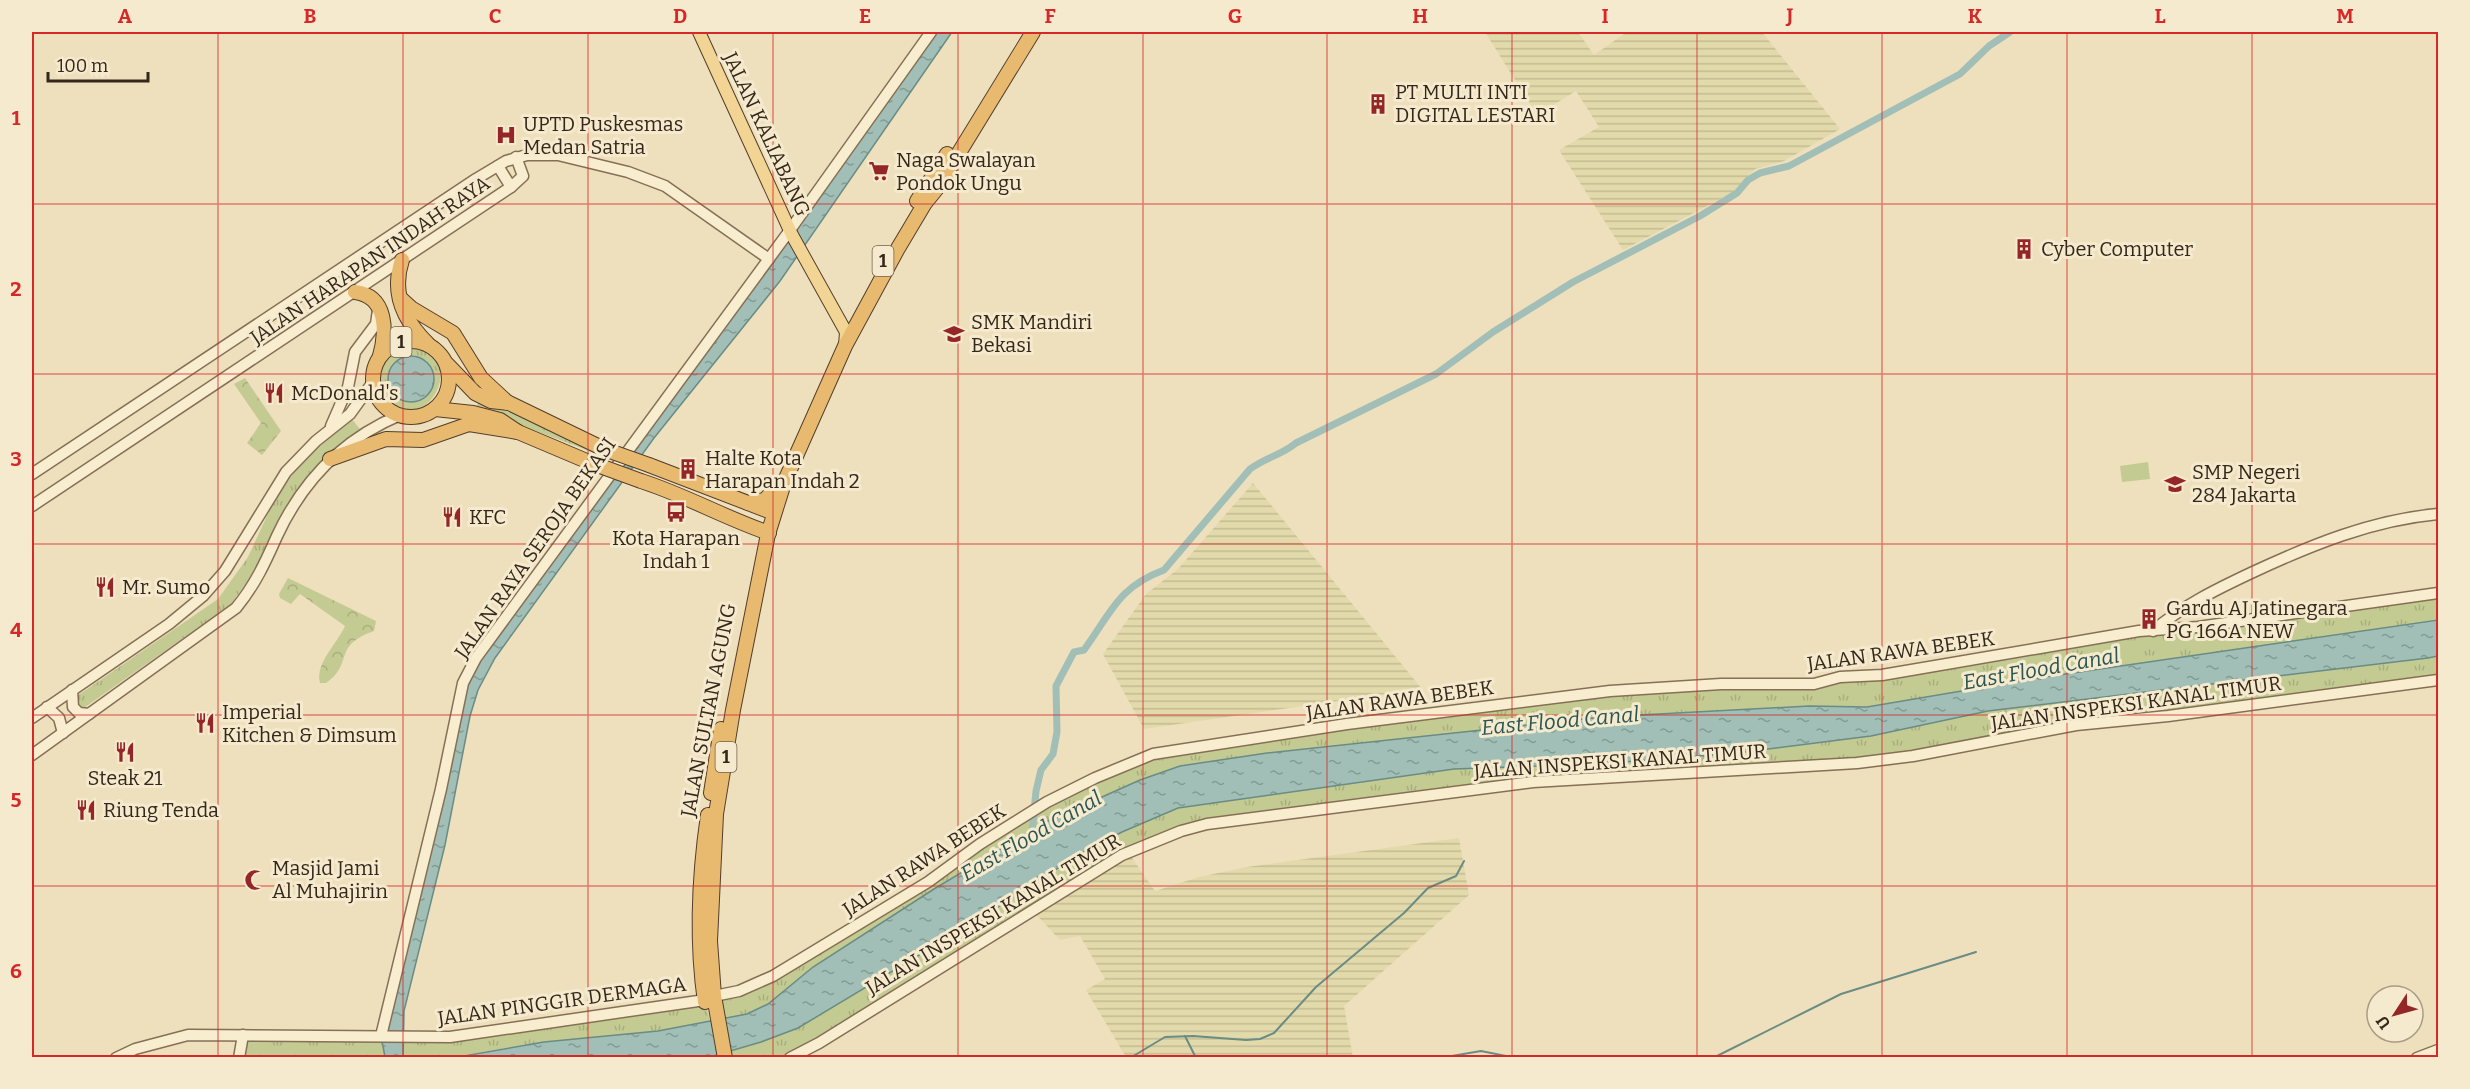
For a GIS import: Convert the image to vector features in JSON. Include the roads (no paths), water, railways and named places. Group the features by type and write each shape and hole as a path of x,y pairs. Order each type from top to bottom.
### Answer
{"highway":[{"name":"JALAN SULTAN AGUNG","path":"710,1002 710,914 716,814 773,491 813,399 845,339 1024,32"},
{"name":"JALAN SULTAN AGUNG","path":"958,144 1033,32"},
{"path":"402,260 398,278 403,313 413,330 431,346"},
{"path":"355,292 370,297 377,303 386,328 379,358"},
{"path":"400,298 411,308 453,333 481,378 509,403"},
{"name":"JALAN SULTAN AGUNG","path":"770,511 845,339"},
{"name":"1","path":"373,382 379,358 387,349 407,341 431,346 475,393 491,401 509,403 604,449 770,511"},
{"path":"373,382 381,403 400,416 418,417 435,409 444,399 448,387 445,362"},
{"path":"435,409 473,413 500,420 518,432 589,462 664,489 742,524 765,531"},
{"path":"330,459 387,439 423,440 469,424 518,432"},
{"path":"748,503 765,500 773,491"},
{"path":"742,524 756,537 759,546"},
{"name":"JALAN SULTAN AGUNG","path":"710,1002 700,914 705,837 716,757 759,546 765,531"},
{"name":"1","path":"710,1002 716,1058"},
{"name":"1","path":"710,1002 725,1058"}],"main road":[{"name":"JALAN KALIABANG","path":"699,32 791,232 845,339"}],"street":[{"name":"JALAN RAYA SEROJA BEKASI","path":"384,1036 464,683 472,666 670,390 791,232 931,32"},
{"path":"498,166 516,157 558,154 627,172 665,186 719,221 769,259"},
{"path":"511,187 523,176 516,157"},
{"name":"JALAN HARAPAN INDAH RAYA","path":"32,474 498,166 511,187 32,506"},
{"path":"328,431 342,405 355,352 378,318 377,303"},
{"path":"32,718 169,624 203,596 225,571 286,472 328,431 350,414 373,382"},
{"path":"32,754 236,608 254,587 296,501 316,472 372,428 400,416"},
{"path":"2153,632 2187,606 2215,590 2313,545 2360,530 2439,514"},
{"name":"JALAN RAWA BEBEK","path":"710,1002 773,976 928,882 980,844 1047,802 1103,774 1164,752 1347,724 1610,691 1721,684 1814,684 1840,677 1882,675 2139,631 2153,632 2439,592"},
{"name":"JALAN INSPEKSI KANAL TIMUR","path":"790,1058 819,1043 1122,855 1181,831 1207,824 1533,782 1857,763 1912,756 2076,725 2179,715 2439,680"},
{"path":"72,690 73,707 80,713 89,714"},
{"path":"46,707 59,718 63,733"},
{"name":"JALAN PINGGIR DERMAGA","path":"116,1058 135,1049 188,1035 243,1039 450,1037 710,1002"},
{"path":"239,1058 243,1039"},
{"path":"2417,1058 2439,1050"}],"water":[{"path":"930,32 952,32 780,281 654,438 495,658 478,690 470,716 445,845 404,1011 403,1057 385,1057 381,1036 463,683"},
{"path":"411,356 420,357 428,362 433,370 433,388 428,396 420,401 411,402 402,401 394,396 389,388 388,379 389,370 394,362 402,357"},
{"name":"East Flood Canal","path":"2438,620 2438,656 2428,658 1988,711 1871,736 1737,753 1598,764 1454,769 1178,808 1122,832 1078,855 981,918 798,1028 761,1042 710,1057 452,1058 544,1042 658,1031 747,1014 768,1004 813,967 934,889 1046,822 1140,780 1180,766 1267,753 1602,717 1809,706 1867,707 2038,678"}],"waterway":[{"name":"East Flood Canal","path":"1032,832 1036,791 1041,770 1053,754 1057,732 1056,686 1074,652 1084,650 1117,602 1126,593 1136,584 1164,570 1250,469 1296,443 1436,374 1493,332 1573,282 1700,216 1737,193 1748,180 1760,173 1789,166 1960,74 1989,46 2010,32"},
{"path":"1130,1058 1165,1037 1193,1036 1246,1040 1260,1039 1274,1033 1316,987 1404,913 1428,888 1456,876 1464,861"},
{"path":"1713,1058 1841,994 1976,952"},
{"path":"1185,1036 1196,1058"},
{"path":"1440,1058 1481,1051 1516,1058"}],"place":[{"name":"PT MULTI INTI DIGITAL LESTARI","path":"1378,104"},
{"name":"UPTD Puskesmas Medan Satria","path":"506,135"},
{"name":"Naga Swalayan Pondok Ungu","path":"879,171"},
{"name":"Cyber Computer","path":"2024,249"},
{"name":"SMK Mandiri Bekasi","path":"954,334"},
{"name":"McDonald's","path":"274,393"},
{"name":"Halte Kota Harapan Indah 2","path":"688,469"},
{"name":"SMP Negeri 284 Jakarta","path":"2175,484"},
{"name":"Kota Harapan Indah 1","path":"676,512"},
{"name":"KFC","path":"452,517"},
{"name":"Mr. Sumo","path":"105,587"},
{"name":"Gardu AJ Jatinegara PG 166A NEW","path":"2149,619"},
{"name":"Imperial Kitchen & Dimsum","path":"205,723"},
{"name":"Steak 21","path":"125,752"},
{"name":"Riung Tenda","path":"86,810"},
{"name":"Masjid Jami Al Muhajirin","path":"255,880"}]}
